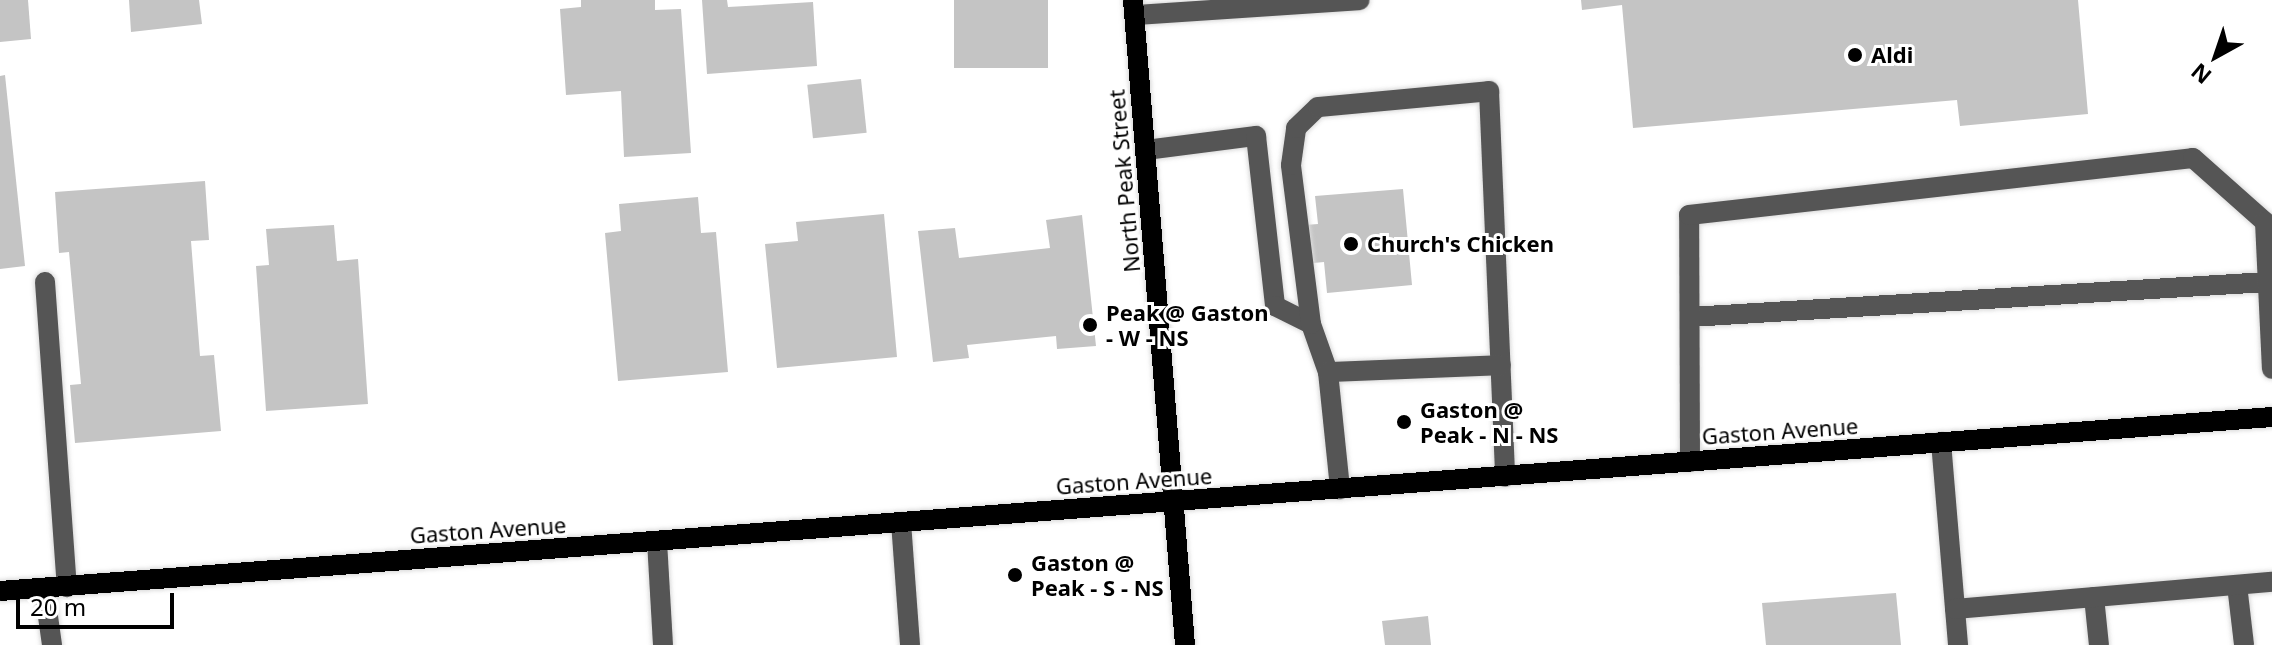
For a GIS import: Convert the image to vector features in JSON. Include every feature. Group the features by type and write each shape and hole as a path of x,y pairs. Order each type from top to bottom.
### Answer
{"main road":[{"name":"North Peak Street","path":"1134,8 1185,645"},
{"name":"Gaston Avenue","path":"0,591 2272,417"}],"lane":[{"path":"1134,8 1359,0"},
{"path":"1340,489 1328,372 1311,324 1291,165 1296,128 1318,107 1489,91 1505,477"},
{"path":"1146,150 1256,136 1275,306 1311,324"},
{"path":"1690,462 1689,215 2193,158 2265,222 2272,369"},
{"path":"45,282 67,587"},
{"path":"1690,317 2268,282"},
{"path":"1328,372 1501,365"},
{"path":"1941,442 1958,645"},
{"path":"901,522 910,645"},
{"path":"657,541 663,645"},
{"path":"1955,609 2272,582"},
{"path":"2237,585 2244,645"},
{"path":"44,588 52,645"},
{"path":"2094,597 2099,645"}],"building":[{"path":"0,0 28,0 31,39 0,42"},
{"path":"129,0 199,0 202,24 131,32"},
{"path":"581,0 655,0 655,10 681,9 691,153 624,157 621,91 566,95 560,9 581,7"},
{"path":"702,0 727,0 728,7 813,2 817,66 707,74"},
{"path":"954,0 1048,0 1048,68 954,68"},
{"name":"Aldi","path":"1581,0 2078,0 2088,114 1960,126 1957,100 1633,128 1622,5 1582,10"},
{"path":"5,75 25,266 0,269 0,76"},
{"path":"861,79 867,133 813,138 807,85"},
{"path":"205,181 209,240 191,241 200,356 214,355 221,431 75,443 70,385 81,384 69,252 59,253 55,192"},
{"name":"Church's Chicken","path":"1403,189 1412,285 1327,293 1324,262 1303,264 1292,226 1318,224 1315,196"},
{"path":"698,197 701,233 716,232 728,372 618,381 605,233 621,231 619,204"},
{"path":"884,214 897,357 777,368 765,244 798,241 796,222"},
{"path":"1082,215 1096,346 1057,349 1056,336 967,345 969,358 933,362 918,231 955,228 959,258 1050,248 1046,220"},
{"path":"334,225 337,261 358,259 368,404 266,411 256,266 269,265 266,229"},
{"path":"1896,593 1901,645 1766,645 1762,603"},
{"path":"1428,616 1431,645 1385,645 1382,621"}],"place":[{"name":"Aldi","path":"1855,55"},
{"name":"Church's Chicken","path":"1351,244"},
{"name":"Peak @ Gaston - W - NS","path":"1090,325"},
{"name":"Gaston @ Peak - N - NS","path":"1404,422"},
{"name":"Gaston @ Peak - S - NS","path":"1015,575"}]}
